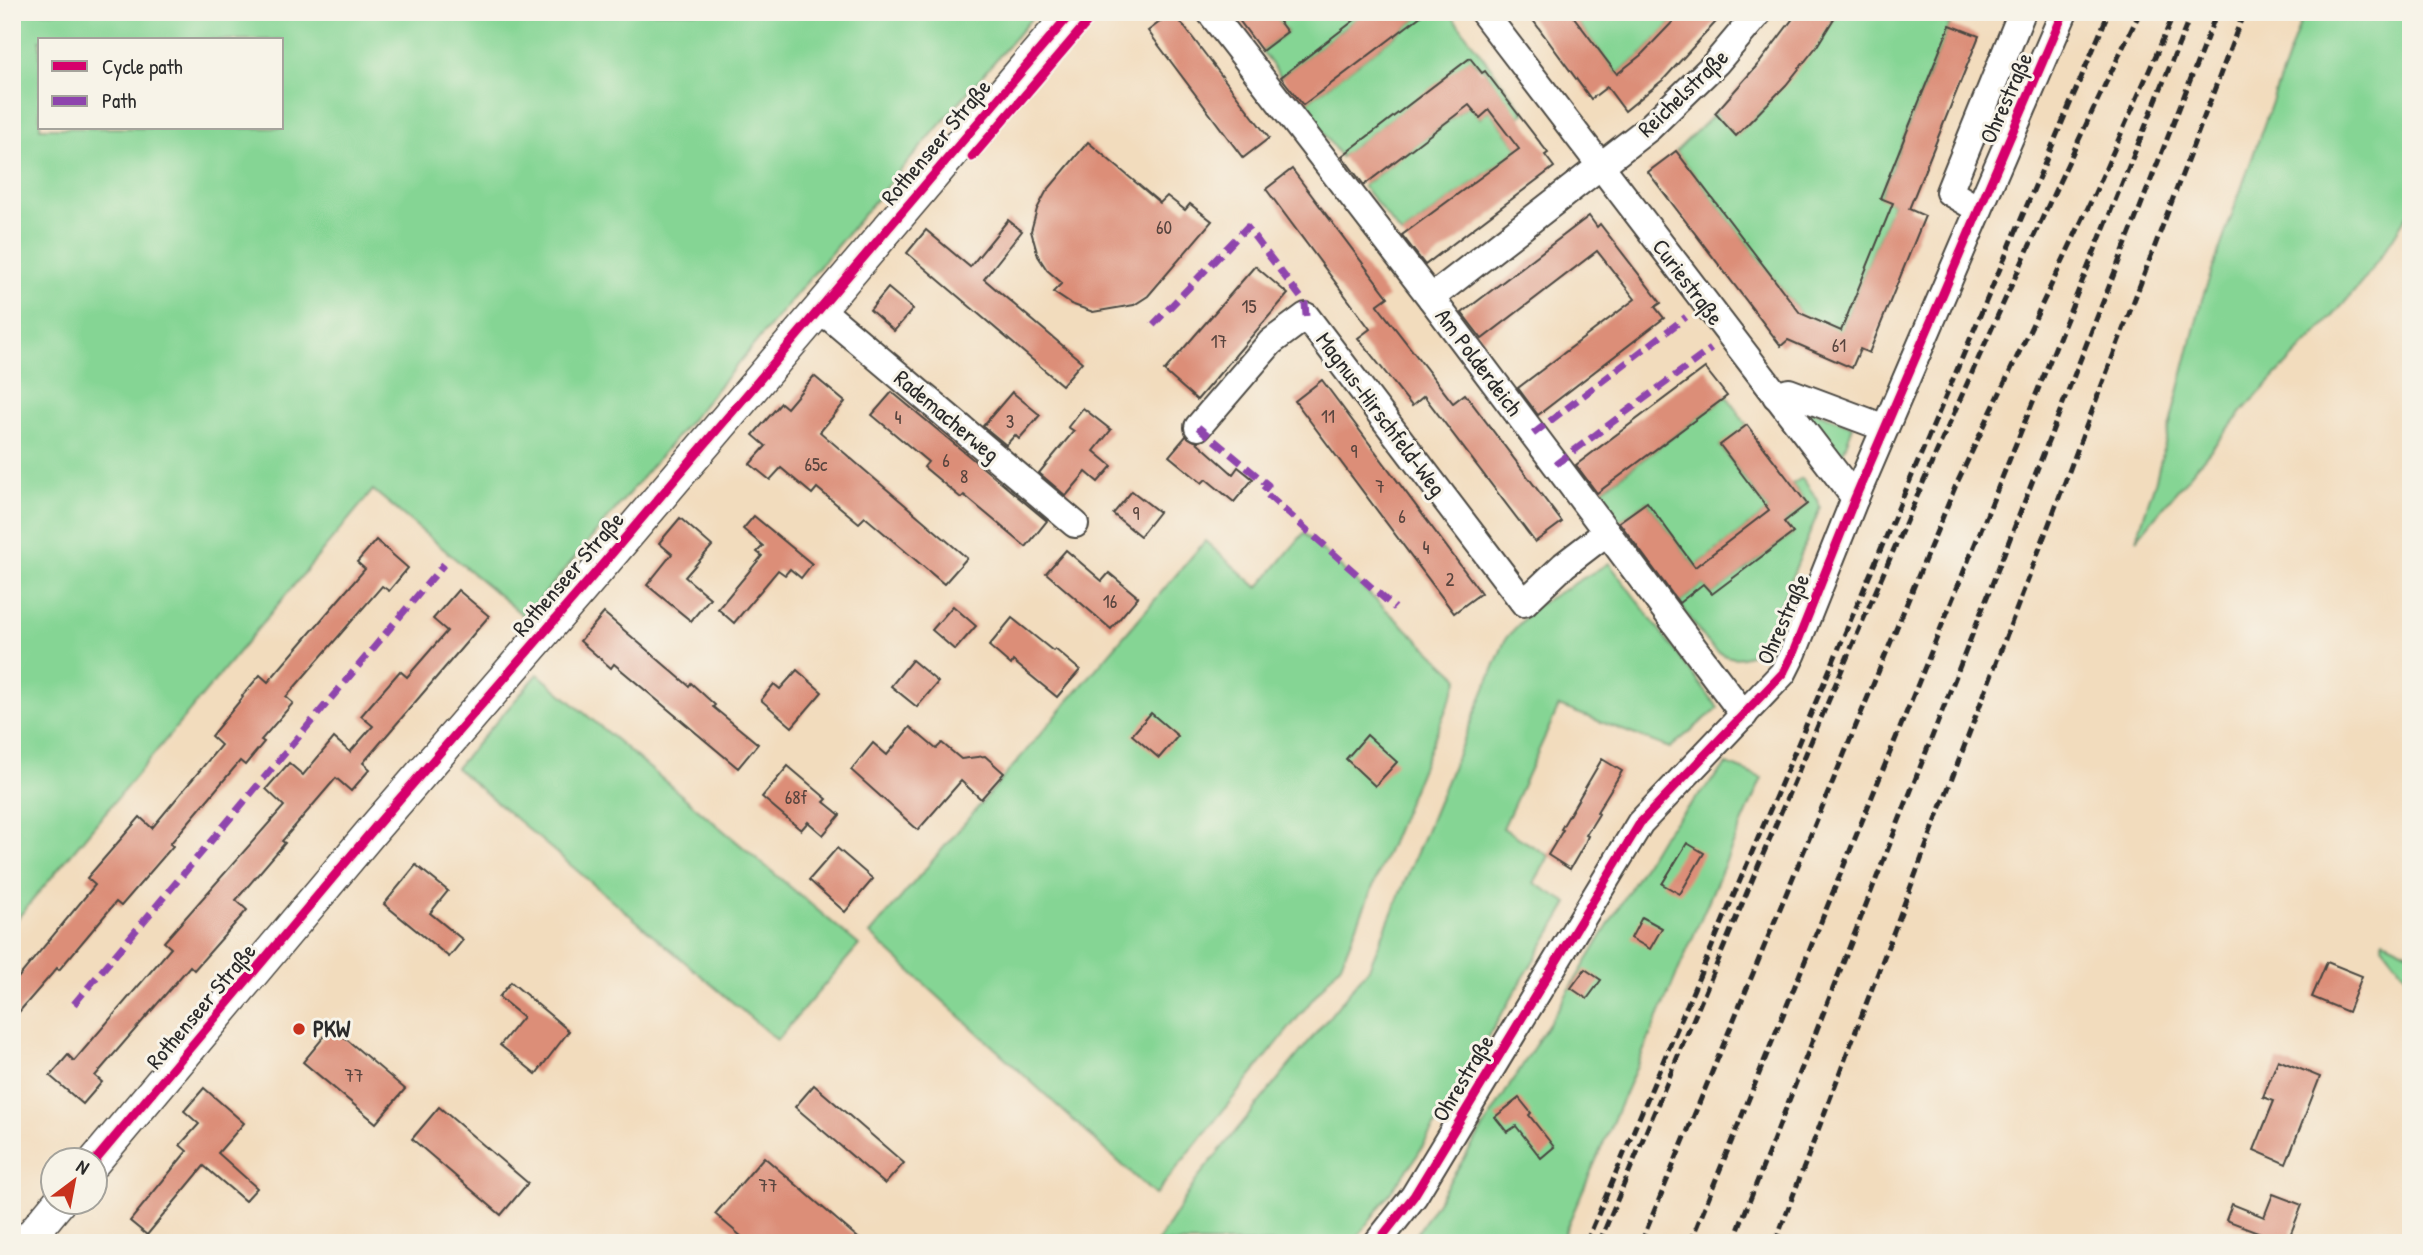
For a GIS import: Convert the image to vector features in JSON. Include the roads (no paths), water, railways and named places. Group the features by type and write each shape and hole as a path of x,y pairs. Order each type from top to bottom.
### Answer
{"street":[{"name":"Rothenseer Straße","path":"107,1146 377,825 582,589 1072,12"},
{"name":"Am Polderdeich","path":"1210,12 1431,298 1744,715"},
{"name":"Curiestraße","path":"1483,12 1855,499"},
{"name":"Reichelstraße","path":"1601,167 1683,97 1733,45 1759,12"},
{"name":"Ohrestraße","path":"1978,209 1949,192 2022,12"},
{"name":"Ohrestraße","path":"1377,1243 1414,1196 1640,823 1783,673 2064,12"},
{"path":"1431,298 1601,167"},
{"name":"Rademacherweg","path":"819,308 1075,524"},
{"name":"Magnus-Hirschfeld-Weg","path":"1198,427 1271,342 1306,316 1524,603 1564,565 1607,532"},
{"path":"1776,396 1789,392 1885,428"},
{"path":"25,1243 47,1216"}],"railway":[{"path":"1586,1243 2109,12"},
{"path":"1599,1243 1795,778 1929,470 1997,316 2140,12"},
{"path":"1641,1243 1956,485 2094,195 2175,12"},
{"path":"1690,1243 2192,12"},
{"path":"1733,1243 2217,12"},
{"path":"1775,1243 2244,12"}],"place":[{"name":"PKW","path":"299,1029"}]}
